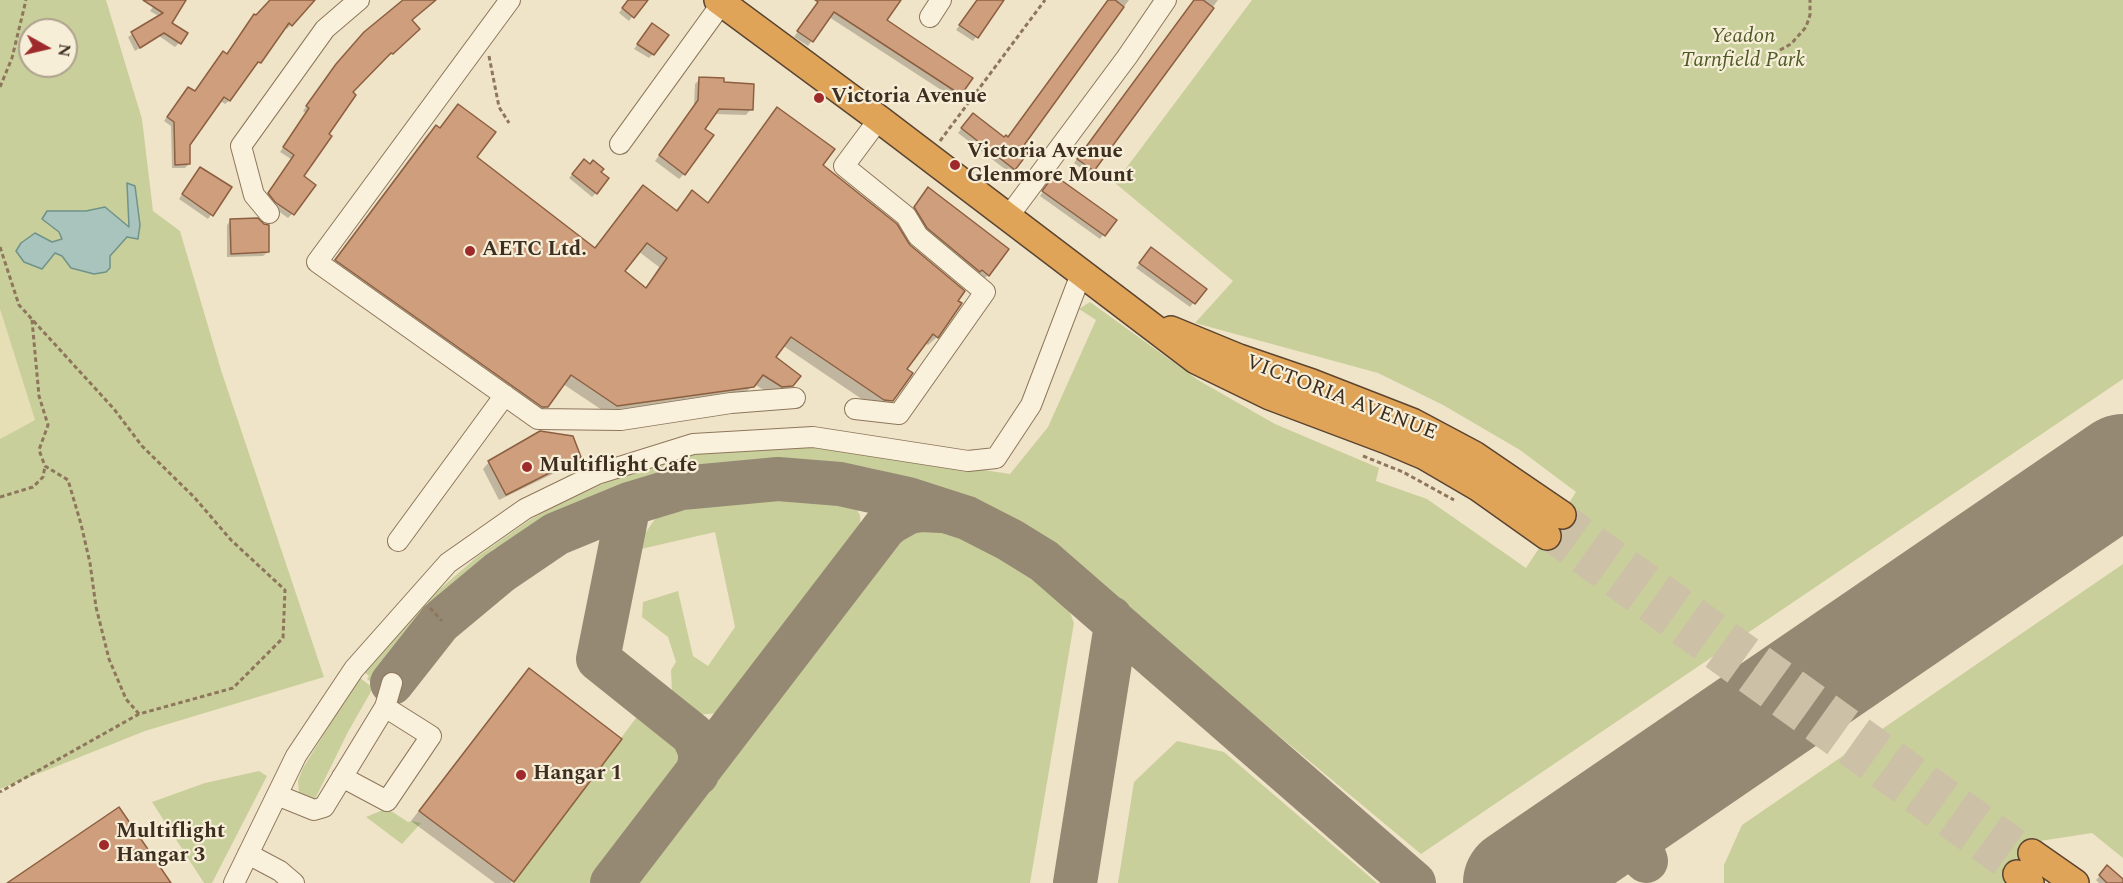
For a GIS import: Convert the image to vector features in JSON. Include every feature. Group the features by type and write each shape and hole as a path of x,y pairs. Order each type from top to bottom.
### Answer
{"highway":[{"name":"VICTORIA AVENUE","path":"720,2 879,119 1196,360 1270,396 1425,456 1478,487 1555,526"},
{"path":"2026,870 2075,883"}],"street":[{"path":"269,213 254,195 241,146 325,29 359,0"},
{"path":"510,0 317,262 538,419 621,420 732,403 795,398"},
{"path":"930,17 942,0"},
{"path":"1008,217 1127,57 1166,0"},
{"path":"620,144 720,2"},
{"path":"855,409 899,414 985,292 918,236 906,216 844,166 879,119"},
{"path":"234,883 296,756 354,669 448,562 525,509 545,499 597,474 693,444 813,437 968,461 996,458 1031,405 1081,274"},
{"path":"398,541 505,395"},
{"path":"277,795 314,810 324,807 385,707 392,683"},
{"path":"342,777 387,801 431,736 385,707"},
{"path":"248,854 280,871 294,883"}],"path":[{"path":"0,87 12,58 26,0"},
{"path":"929,158 1045,0"},
{"path":"1780,50 1791,44 1806,27 1810,15 1810,0"},
{"path":"477,45 489,54 499,107 509,123"},
{"path":"0,247 19,305 114,409 142,446 194,497 231,540 285,590 284,638 233,688 139,714 0,792"},
{"path":"0,497 33,487 43,477 45,466 39,450 48,425 39,396 32,320"},
{"path":"1353,452 1403,472 1460,503"},
{"path":"45,466 68,480 90,563 96,607 109,659 126,699 139,714"}],"shaded area":[{"path":"0,309 35,420 0,439"}],"green space":[{"path":"0,0 106,0 142,119 153,211 180,231 221,370 324,677 145,731 0,789 0,439 35,420 0,309"},
{"name":"Yeadon Tarnfield Park","path":"1252,0 2123,0 2123,379 1421,854 1058,552 985,504 933,484 870,468 783,461 750,462 661,478 629,487 626,491 618,490 594,499 506,549 495,548 474,566 466,580 436,610 426,601 477,557 528,521 556,505 629,472 702,452 815,444 1010,474 1048,427 1096,320 1079,309 1090,302 1198,380 1275,424 1379,468 1376,481 1427,499 1526,568 1576,492 1520,450 1443,405 1378,373 1195,323 1233,281 1115,183"},
{"path":"782,498 853,504 860,515 861,528 723,713 693,715 672,695 671,670 676,662 668,637 642,617 643,602 678,591 693,656 708,666 735,627 715,532 641,549 644,535 657,516 715,504"},
{"path":"923,525 949,532 998,557 1065,599 1074,623 1030,883 634,883 899,534"},
{"path":"2123,564 2123,858 2092,833 2040,841 2010,883 1724,883 1724,865 1742,825"},
{"path":"424,605 432,614 402,647 375,685 367,679 369,676 364,672"},
{"path":"359,677 373,688 314,801 299,796 298,781 303,768"},
{"path":"639,714 658,720 673,731 679,748 679,766 667,784 592,883 512,883"},
{"path":"1177,741 1224,752 1377,883 1118,883 1134,782"},
{"path":"259,771 267,776 212,883 204,883 152,802 205,783"},
{"path":"383,810 391,811 408,822 421,823 402,844 366,817"}],"water":[{"path":"127,183 135,186 140,225 138,239 127,237 110,256 110,268 106,272 94,274 71,268 62,256 55,253 42,269 24,262 16,251 21,243 35,233 52,242 62,239 59,232 42,219 47,211 86,211 105,207 129,227"}],"building":[{"path":"143,0 186,0 172,23 188,33 181,44 164,33 140,48 131,32 163,13"},
{"path":"270,0 315,0 292,26 289,23 230,101 224,97 190,145 190,164 175,165 174,122 167,117 188,87 195,91 223,51 227,54 254,14 256,15"},
{"path":"403,0 436,0 412,20 420,29 393,54 391,53 353,92 356,95 329,134 332,136 304,176 316,185 294,215 275,202 268,193 294,155 283,147 309,108 306,106 336,64 364,32"},
{"path":"628,0 648,0 634,18 622,8"},
{"path":"815,0 901,0 887,20 973,78 961,95 834,12 813,42 797,31 818,2"},
{"path":"977,0 1004,0 978,38 959,25"},
{"path":"1108,0 1115,0 1124,7 1022,148 1028,153 1015,170 961,128 973,113 1004,137 1006,135 1008,137"},
{"path":"1194,0 1203,0 1214,8 1094,171 1077,159"},
{"path":"652,23 669,35 654,55 637,44"},
{"path":"699,77 724,78 724,82 754,84 753,110 719,109 705,129 714,135 685,175 659,155 698,100"},
{"name":"AETC Ltd.","path":"458,104 496,132 477,157 595,248 643,185 677,211 692,190 708,203 777,107 835,149 823,165 897,224 910,245 965,291 958,301 962,303 938,338 933,334 907,369 913,373 893,401 884,400 791,337 776,357 801,376 793,386 782,387 763,375 754,387 617,406 571,375 548,407 542,407 335,260 436,125 440,128","holes":["647,243 667,258 646,288 625,271"]},
{"path":"584,159 590,164 593,160 604,169 601,172 609,178 597,194 572,174"},
{"path":"200,167 232,187 213,216 182,194"},
{"path":"1054,175 1117,220 1105,236 1042,191"},
{"path":"928,187 1009,249 989,276 982,270 980,272 927,228 914,207"},
{"path":"258,218 264,224 269,225 269,252 231,254 230,219"},
{"path":"1151,247 1207,289 1195,304 1139,263"},
{"name":"Multiflight Cafe","path":"540,431 573,436 581,457 506,495 488,461"},
{"name":"Hangar 1","path":"529,668 622,739 514,882 419,811"},
{"name":"Multiflight Hangar 3","path":"119,807 171,883 7,883"},
{"path":"2107,865 2123,879 2123,883 2107,883 2099,875"}],"taxiway":[{"path":"392,683 440,622 500,572 556,534 629,504 682,488 778,479 840,484 908,499 967,518 1044,561 1414,883"},
{"path":"629,504 598,659 693,735 700,751 697,774"},
{"path":"612,883 884,528 909,512 941,511"},
{"path":"1075,883 1115,631 1111,618"},
{"path":"1572,845 1592,837 1612,839 1631,847 1646,861 1638,839 1640,816 1650,796 1666,780"}],"runway":[{"path":"1518,883 2123,469"}],"tunnel":[{"path":"1562,515 2032,853"},
{"path":"1547,536 2017,874"}],"place":[{"name":"Victoria Avenue","path":"819,98"},
{"name":"Victoria Avenue Glenmore Mount","path":"955,165"},
{"name":"AETC Ltd.","path":"470,251"},
{"name":"Multiflight Cafe","path":"527,467"},
{"name":"Hangar 1","path":"521,775"},
{"name":"Multiflight Hangar 3","path":"104,845"}]}
